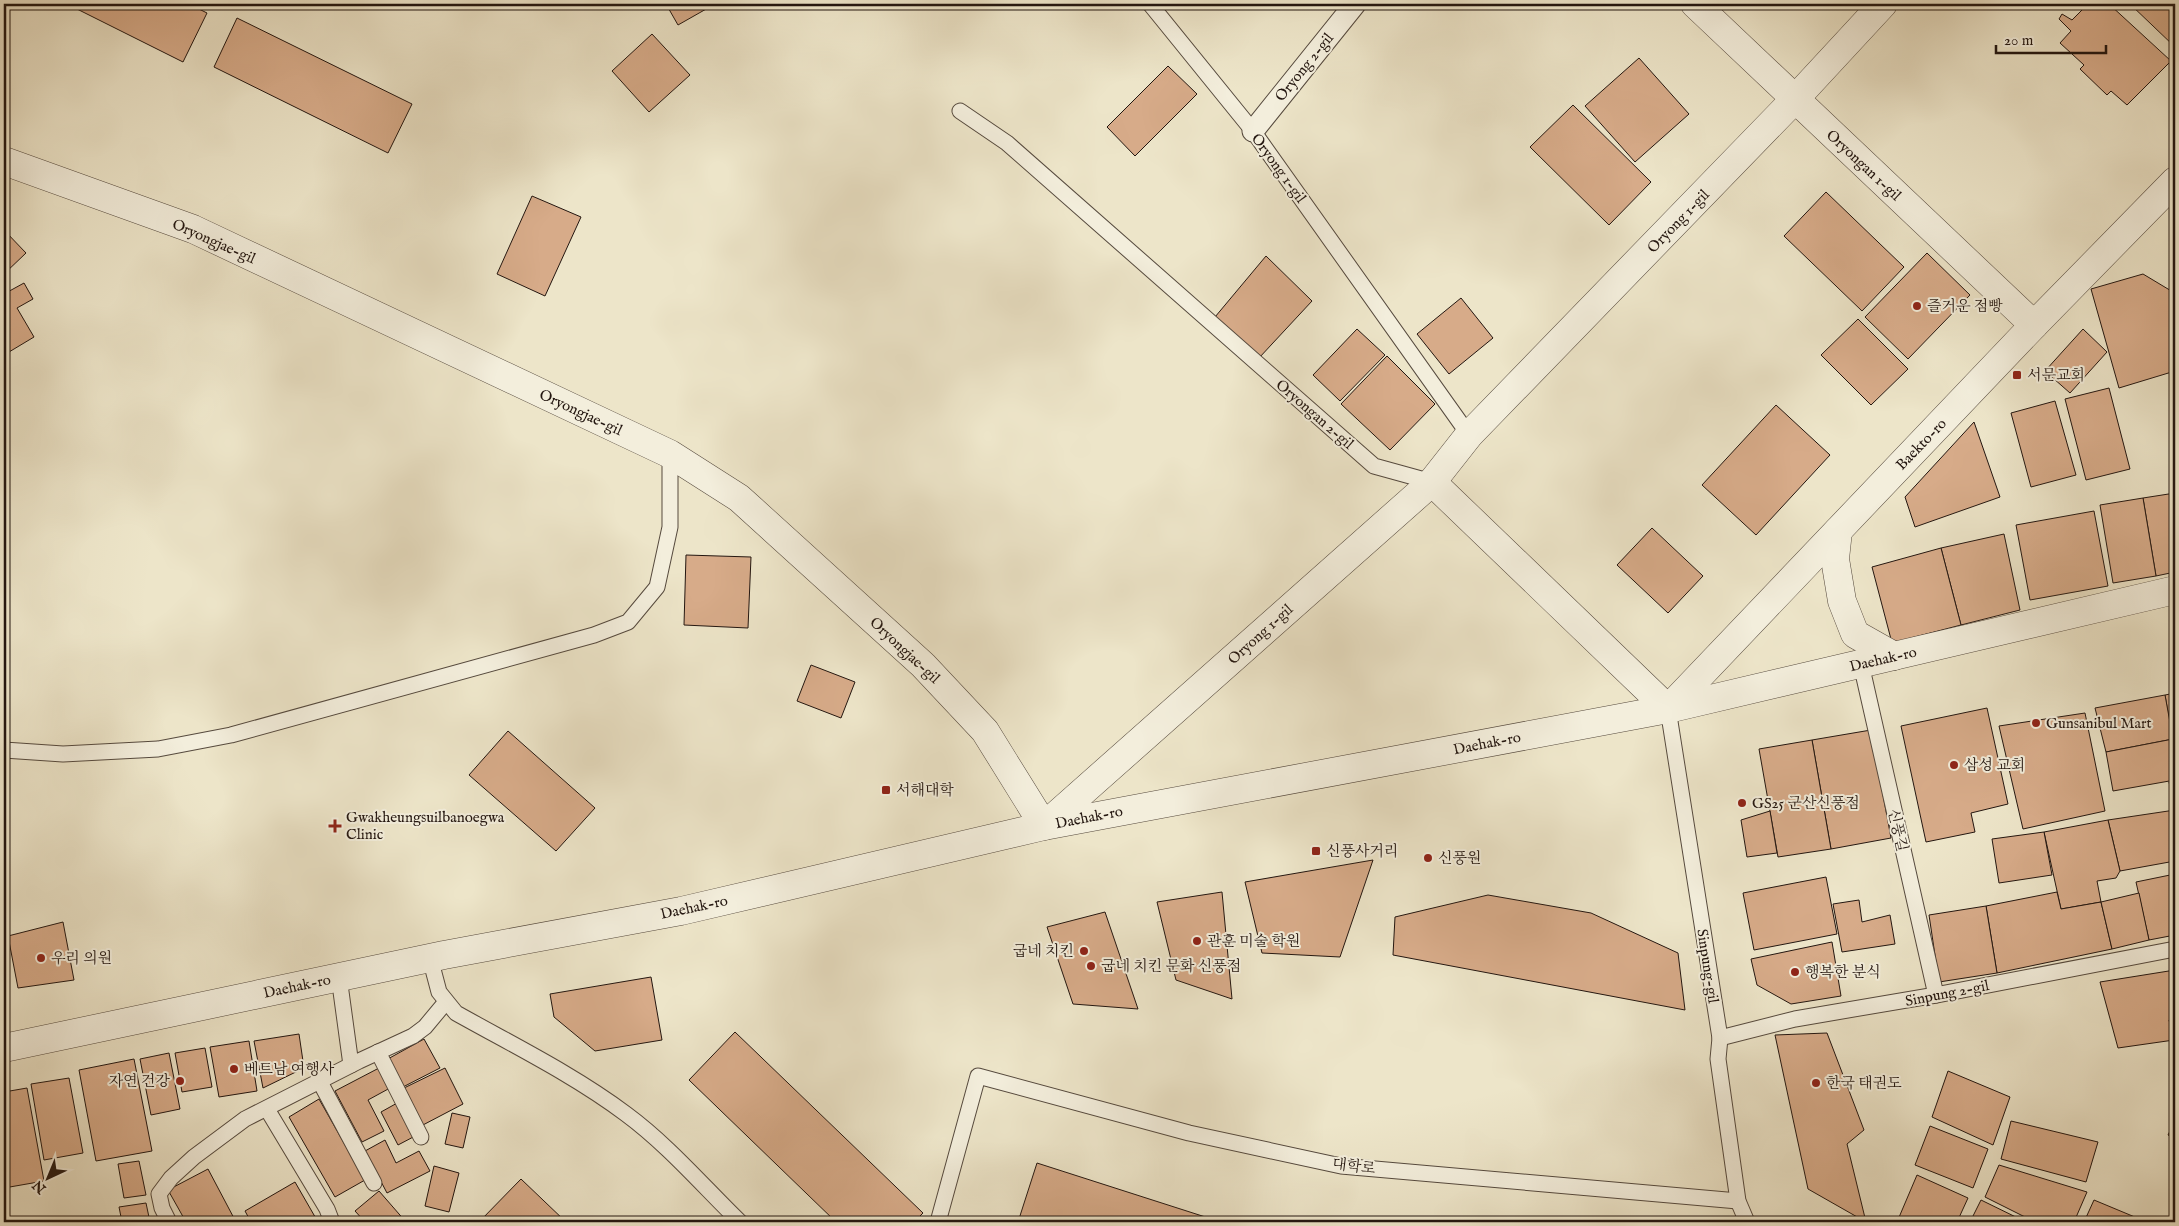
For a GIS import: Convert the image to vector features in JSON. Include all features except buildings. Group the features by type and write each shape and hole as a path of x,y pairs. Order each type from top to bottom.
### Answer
{"street":[{"name":"Oryong 2-gil","path":"1253,131 1355,4"},
{"name":"Oryongan 1-gil","path":"1694,4 2034,325"},
{"name":"Oryong 1-gil","path":"1044,826 1432,482 1469,435 1795,99 1884,4"},
{"name":"Oryongjae-gil","path":"4,161 193,229 670,454 739,498 923,665 984,731 1044,826"},
{"name":"Baekto-ro","path":"1668,709 2034,325 2173,191"},
{"name":"Oryongan 2-gil","path":"1432,482 1668,709"},
{"path":"1838,531 1835,559 1842,601 1855,634 1894,656"},
{"name":"Daehak-ro","path":"4,1048 430,958 681,911 1044,826 1668,709 2175,590"}],"lane":[{"name":"Oryong 1-gil","path":"1150,4 1253,131 1469,435"},
{"name":"Oryongan 2-gil","path":"960,111 1007,143 1374,466 1432,482"},
{"path":"4,750 63,754 158,749 231,735 594,635 628,622 657,587 670,527 670,454"},
{"name":"신풍길","path":"1861,664 1936,995"},
{"name":"Sinpung-gil","path":"1668,709 1720,1038 1718,1059 1738,1201 1747,1222"},
{"name":"Sinpung 2-gil","path":"1720,1038 1795,1019 1936,995 2175,949"},
{"path":"430,958 439,992 445,1003 456,1013 597,1093 627,1114 646,1130 740,1222"},
{"path":"339,977 351,1065"},
{"path":"169,1222 162,1208 160,1194 170,1178 194,1157 245,1119 413,1036 425,1027 445,1003"},
{"path":"378,1052 421,1137"},
{"name":"대학로","path":"938,1222 978,1076 1190,1133 1342,1166 1738,1201"},
{"path":"320,1082 374,1183"},
{"path":"267,1108 327,1209 332,1222"}],"place":[{"name":"즐거운 점빵","path":"1917,306"},
{"name":"서문교회","path":"2017,375"},
{"name":"Gunsanibul Mart","path":"2036,723"},
{"name":"삼성 교회","path":"1954,765"},
{"name":"서해대학","path":"886,790"},
{"name":"GS25 군산신풍점","path":"1742,803"},
{"name":"Gwakheungsuilbanoegwa Clinic","path":"335,826"},
{"name":"신풍사거리","path":"1316,851"},
{"name":"신풍원","path":"1428,858"},
{"name":"관훈 미술 학원","path":"1197,941"},
{"name":"굽네 치킨","path":"1084,951"},
{"name":"우리 의원","path":"41,958"},
{"name":"굽네 치킨 문화 신풍점","path":"1091,966"},
{"name":"행복한 분식","path":"1795,972"},
{"name":"베트남 여행사","path":"234,1069"},
{"name":"자연 건강","path":"180,1081"},
{"name":"한국 태권도","path":"1816,1083"}]}
